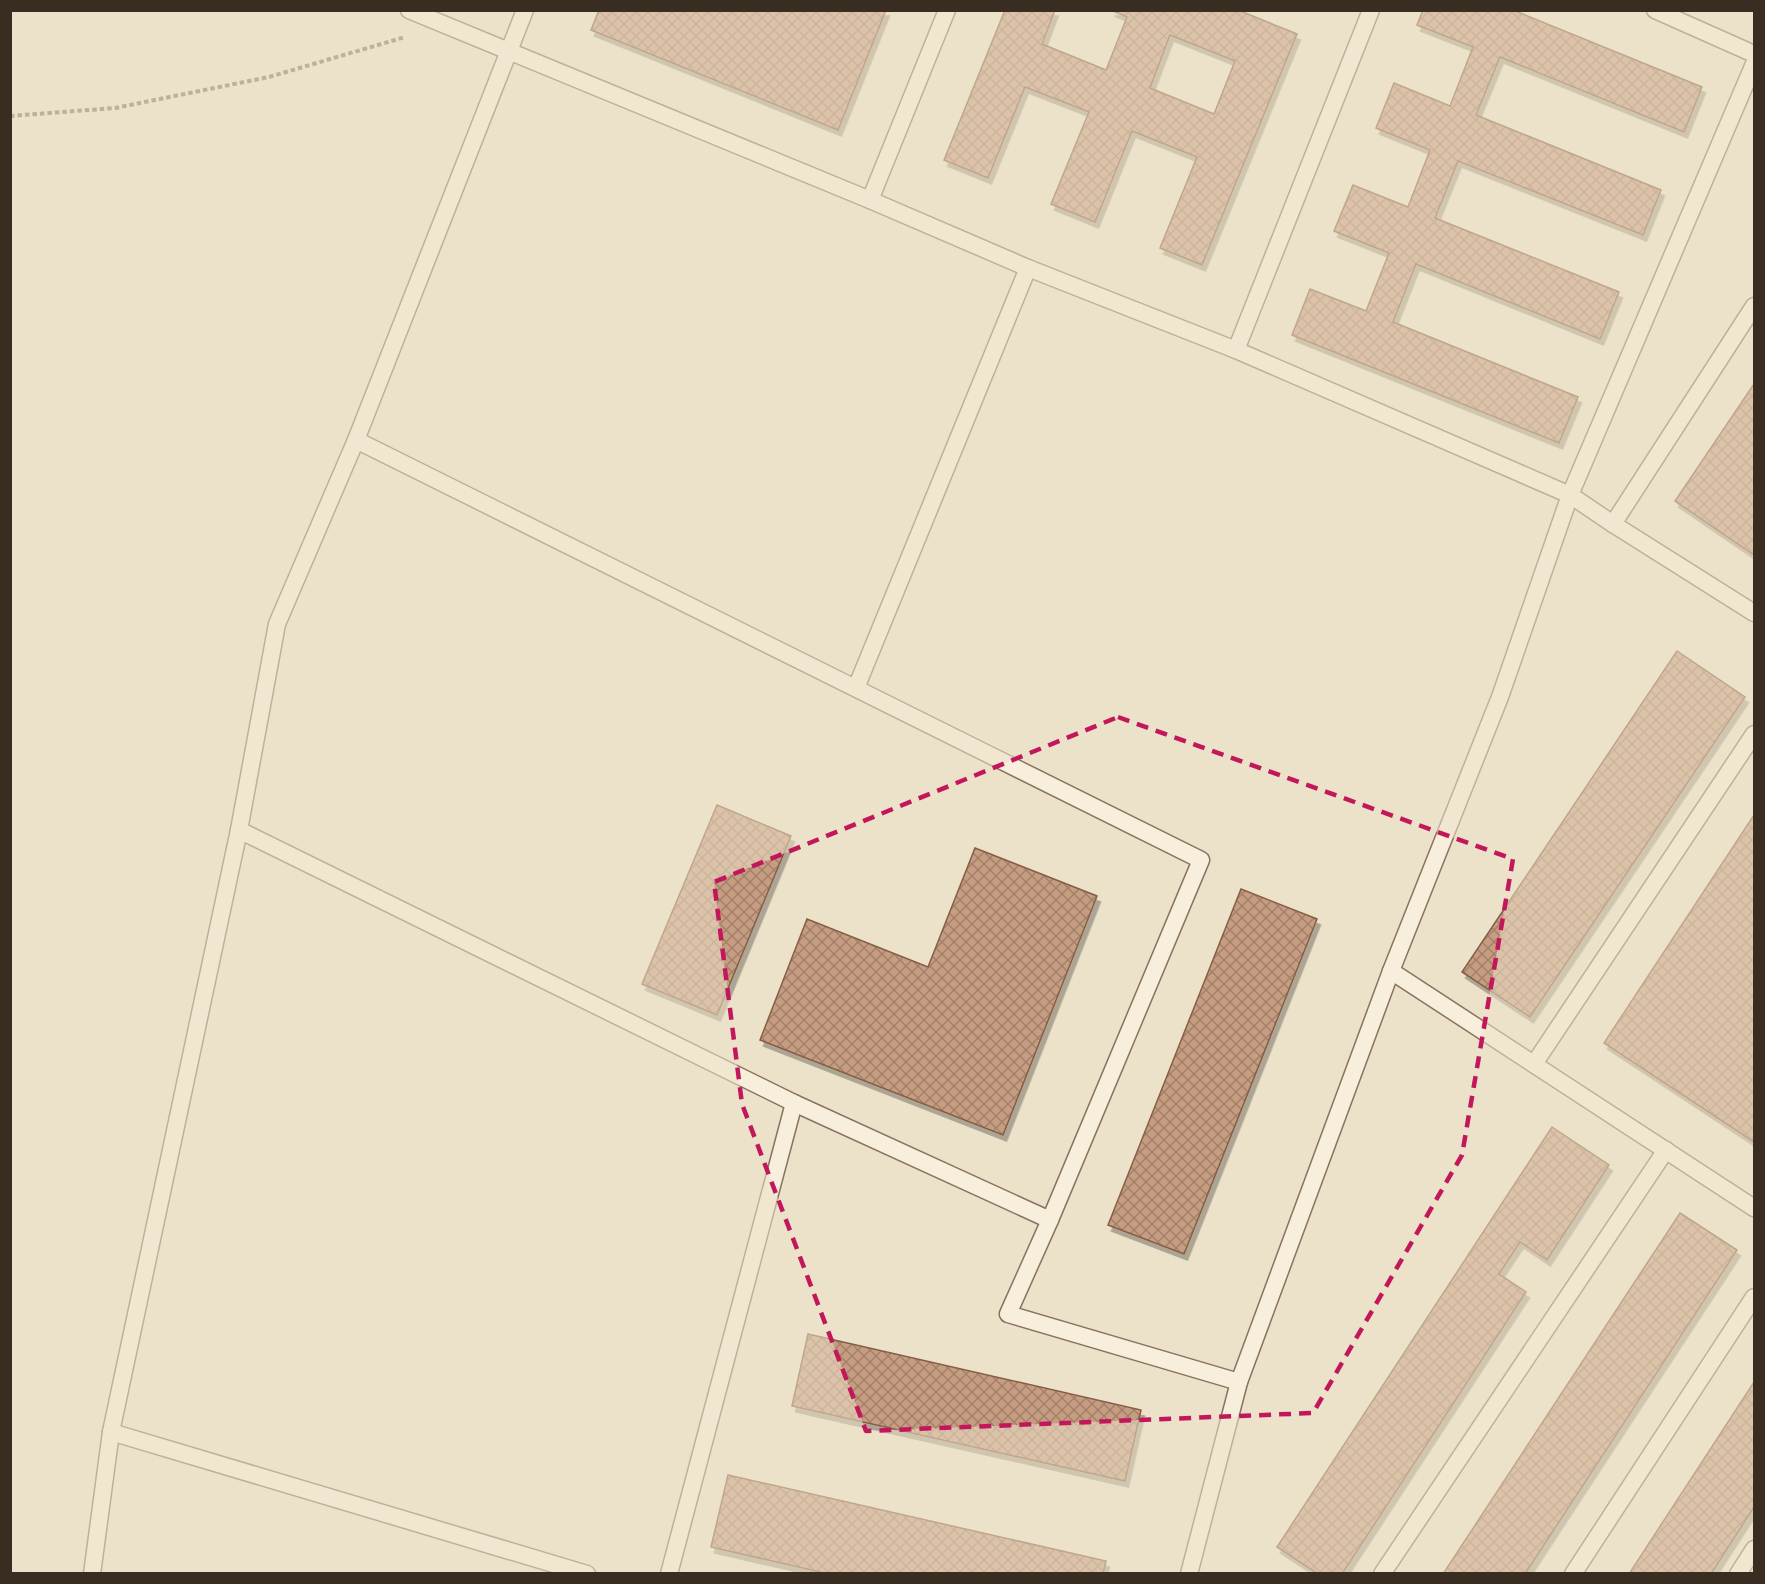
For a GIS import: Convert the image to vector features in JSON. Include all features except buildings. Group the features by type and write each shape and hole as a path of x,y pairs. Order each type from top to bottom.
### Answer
{"lane":[{"path":"409,10 1028,268 1236,350 1570,495 1612,524 1755,613"},
{"path":"92,1574 111,1432 239,830 277,624 356,440 525,10"},
{"path":"870,201 947,10"},
{"path":"1236,350 1371,10"},
{"path":"1655,10 1755,54"},
{"path":"1189,1574 1239,1382 1391,971 1500,698 1570,495 1755,64"},
{"path":"856,688 1028,268"},
{"path":"1612,524 1755,306"},
{"path":"356,440 1201,860 1050,1220 1008,1314 1239,1382"},
{"path":"1534,1064 1755,734"},
{"path":"239,830 794,1103 1050,1220"},
{"path":"1391,971 1755,1208"},
{"path":"669,1574 794,1103"},
{"path":"1382,1574 1666,1150"},
{"path":"1573,1574 1755,1297"},
{"path":"111,1432 587,1574"},
{"path":"1738,1574 1755,1549"}],"path":[{"path":"10,116 115,108 269,77 444,25"}],"highlighted area":[{"path":"1118,717 1513,859 1462,1155 1313,1413 866,1431 742,1104 714,882"}]}
